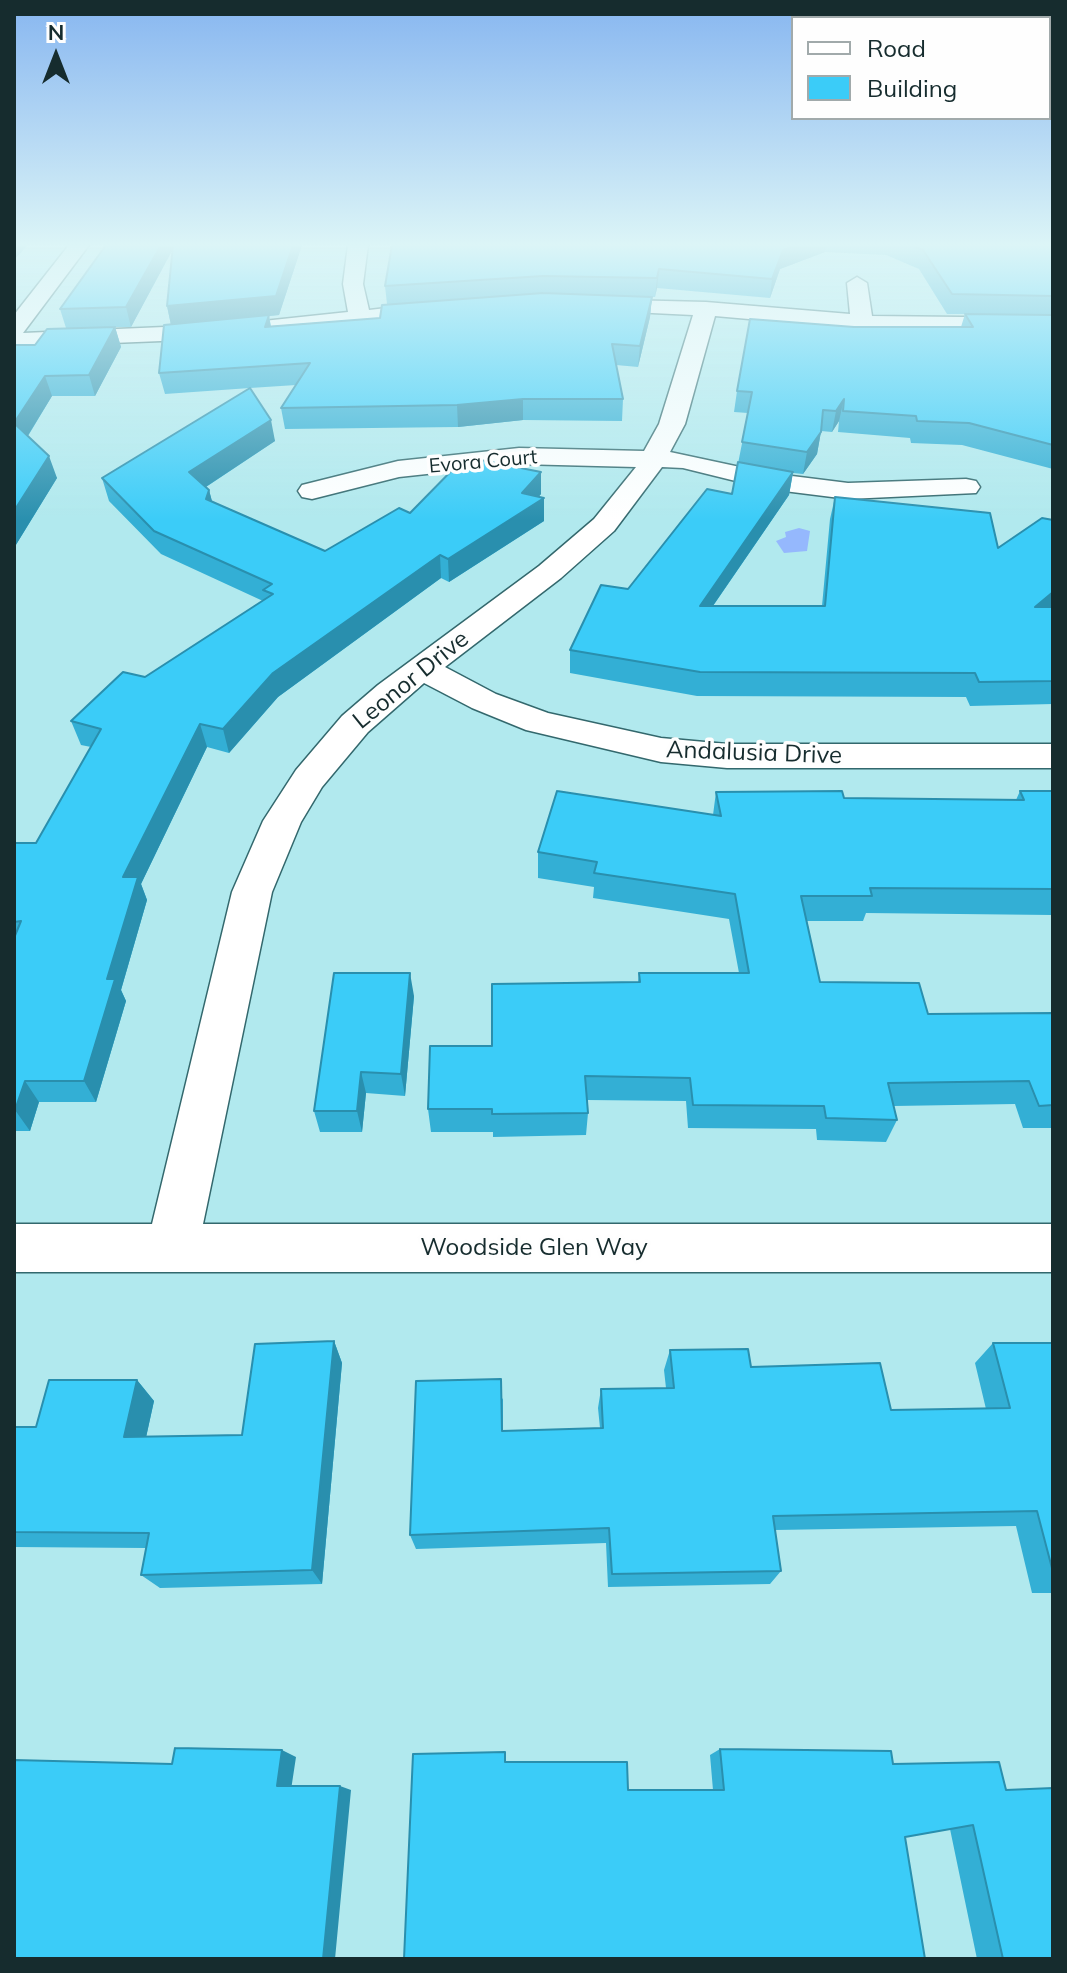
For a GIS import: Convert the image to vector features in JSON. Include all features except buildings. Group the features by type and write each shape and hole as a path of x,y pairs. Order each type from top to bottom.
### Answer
{"street":[{"path":"14,340 124,337"},
{"name":"Leonor Drive","path":"172,1248 252,892 282,821 309,779 355,724 422,668 550,572 593,534 642,480 672,424 698,337"},
{"name":"Evora Court","path":"312,491 398,469 493,458 683,460 768,481 835,490 875,492 966,487"},
{"name":"Andalusia Drive","path":"422,668 484,701 538,722 597,739 661,750 727,756 1053,756"},
{"name":"Woodside Glen Way","path":"14,1248 1053,1248"}],"water":[{"path":"799,528 810,531 807,551 784,553 776,541 786,537 785,532"}]}
